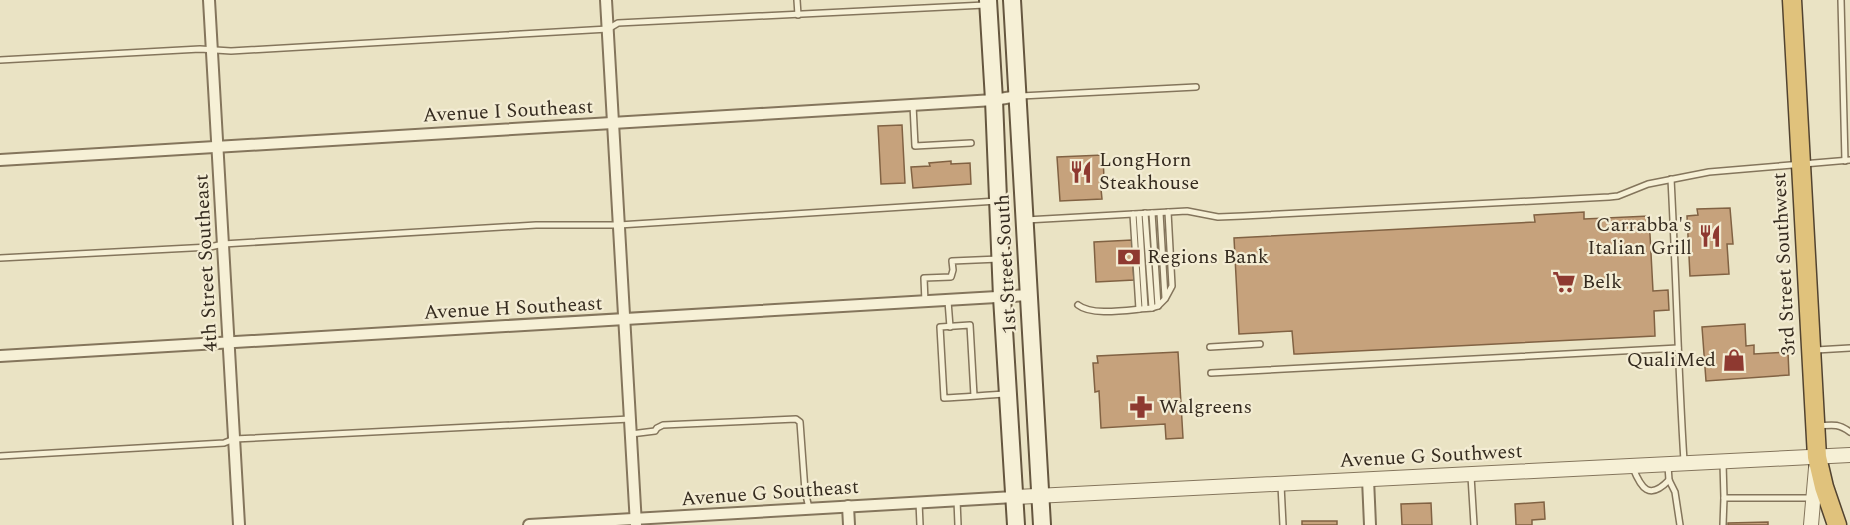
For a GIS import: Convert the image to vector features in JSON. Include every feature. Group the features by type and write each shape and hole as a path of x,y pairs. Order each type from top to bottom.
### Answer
{"highway":[{"name":"3rd Street Southwest","path":"1791,0 1817,457"},
{"path":"1817,457 1837,525"}],"main road":[{"name":"1st Street South","path":"1012,0 1042,525"},
{"name":"1st Street South","path":"988,3 1016,525"}],"street":[{"name":"4th Street Southeast","path":"209,0 239,525"},
{"path":"606,0 635,522"},
{"name":"Avenue I Southeast","path":"0,160 613,124 994,100 1018,96"},
{"name":"Avenue H Southeast","path":"0,356 1029,295"},
{"name":"Avenue G Southwest","path":"1014,497 1850,455"},
{"name":"3rd Street Southwest","path":"1810,525 1817,457"},
{"path":"1368,479 1370,525"},
{"name":"Avenue G Southeast","path":"529,525 635,522 809,508 1014,497"},
{"path":"848,506 849,525"}],"lane":[{"path":"797,0 798,15"},
{"path":"1024,220 1187,211 1218,217 1609,197 1671,178 1741,168 1847,160 1841,0"},
{"path":"0,60 212,49 231,51 608,29 618,23 988,3"},
{"path":"1842,41 1850,41"},
{"path":"1018,96 1196,87"},
{"path":"913,105 915,146 971,143"},
{"path":"1671,178 1684,464"},
{"path":"0,258 210,247 223,244 536,225 619,225 998,201"},
{"path":"1078,305 1093,311 1145,308 1158,306 1165,299 1172,286 1168,212"},
{"path":"1160,213 1165,299"},
{"path":"1142,214 1158,306"},
{"path":"1142,214 1145,308"},
{"path":"1142,214 1145,308"},
{"path":"925,302 924,278 951,277 952,261 1000,259"},
{"path":"948,301 950,327"},
{"path":"974,396 970,325 940,327 944,398 1008,394"},
{"path":"1210,347 1260,344"},
{"path":"1211,373 1678,348"},
{"path":"1811,350 1850,348"},
{"path":"0,456 224,443 234,439 630,419"},
{"path":"631,434 655,431 663,425 796,419 800,422 805,491 809,508"},
{"path":"1816,426 1837,425 1850,432"},
{"path":"1723,462 1723,525"},
{"path":"1668,464 1669,480 1675,492 1680,525"},
{"path":"1632,466 1642,488 1650,491 1657,490 1669,480"},
{"path":"1470,474 1474,525"},
{"path":"1281,483 1283,525"},
{"path":"1724,498 1812,498"},
{"path":"957,500 958,525"},
{"path":"919,502 920,525"}],"building":[{"path":"902,125 905,183 881,184 878,126"},
{"name":"LongHorn Steakhouse","path":"1103,155 1104,179 1100,179 1102,199 1060,201 1057,157"},
{"path":"951,161 951,164 970,163 971,184 913,188 911,167 930,166 929,163"},
{"name":"Carrabba's Italian Grill","path":"1730,208 1733,244 1727,244 1729,274 1690,276 1687,216 1698,215 1697,209"},
{"path":"1584,212 1584,219 1649,216 1653,291 1668,290 1669,310 1654,311 1655,336 1294,354 1292,331 1239,334 1234,238 1535,222 1534,215"},
{"name":"Regions Bank","path":"1132,240 1132,249 1163,248 1164,266 1133,267 1134,280 1096,282 1094,242"},
{"path":"1745,324 1746,346 1754,345 1754,354 1788,352 1789,375 1706,381 1702,327"},
{"name":"Walgreens","path":"1178,352 1183,438 1166,439 1165,424 1101,428 1099,391 1095,392 1093,363 1098,363 1097,356"},
{"path":"1544,502 1545,519 1532,520 1532,525 1516,525 1515,504"},
{"path":"1431,503 1432,525 1402,525 1401,504"},
{"path":"1302,521 1337,521 1337,525 1302,525"},
{"path":"1768,522 1768,525 1728,525 1728,523"}],"place":[{"name":"LongHorn Steakhouse","path":"1081,172"},
{"name":"Carrabba's Italian Grill","path":"1710,236"},
{"name":"Regions Bank","path":"1129,257"},
{"name":"Belk","path":"1564,282"},
{"name":"QualiMed","path":"1734,360"},
{"name":"Walgreens","path":"1141,407"}]}
